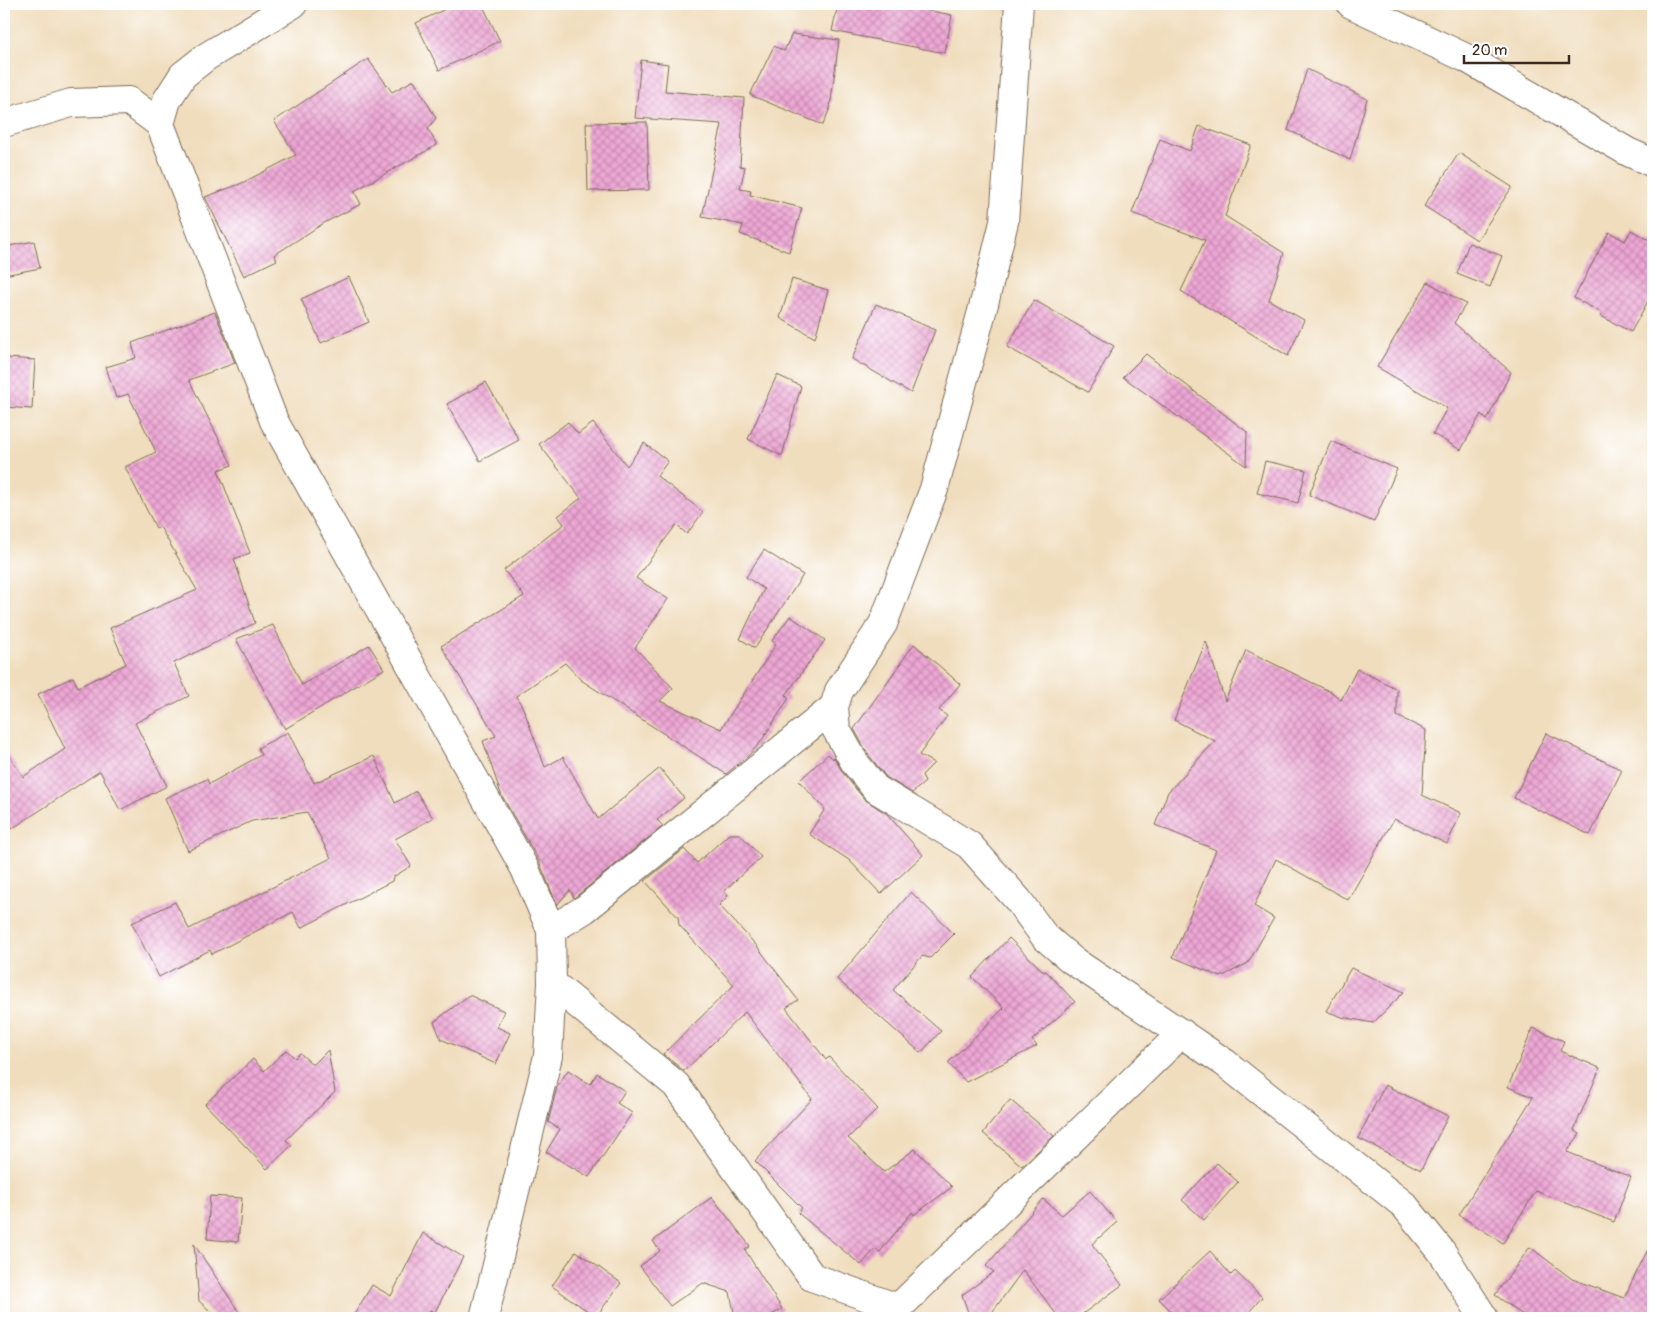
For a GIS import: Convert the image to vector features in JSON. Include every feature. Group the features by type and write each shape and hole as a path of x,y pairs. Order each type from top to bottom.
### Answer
{"street":[{"path":"160,124 167,100 183,75 206,57 293,4"},
{"path":"1019,4 1004,222 984,304 934,489 883,624 846,678 834,707 836,729 856,764 876,789 969,845 1018,900 1045,937 1072,960 1182,1034 1271,1098 1327,1146 1404,1205 1442,1252 1484,1318"},
{"path":"1351,4 1466,58 1628,152 1653,163"},
{"path":"4,123 71,103 129,101 160,124 274,421 525,869 551,930 552,983 548,1056 484,1318"},
{"path":"551,930 586,909 834,707"},
{"path":"552,983 676,1085 812,1277 898,1308 1182,1034"}],"building":[{"path":"456,4 482,4 500,41 439,70 416,23"},
{"path":"838,4 895,4 952,15 945,53 832,31"},
{"path":"792,34 839,40 830,108 823,125 750,95 774,46 784,51"},
{"path":"368,59 392,92 414,80 436,118 428,129 437,145 354,191 361,204 324,223 274,255 277,260 244,276 205,197 240,184 296,155 274,121"},
{"path":"641,60 668,64 665,91 744,98 740,166 745,167 740,189 751,191 750,195 802,208 789,252 740,234 743,225 702,217 722,124 635,118"},
{"path":"1307,69 1367,99 1350,160 1288,130"},
{"path":"647,122 649,190 588,191 586,123"},
{"path":"1199,126 1251,145 1225,216 1284,253 1269,300 1304,320 1288,356 1181,291 1205,240 1132,213 1160,139 1190,151"},
{"path":"1459,153 1512,187 1477,240 1424,206"},
{"path":"1631,230 1653,242 1653,292 1631,332 1601,316 1602,313 1574,298 1609,232 1625,241"},
{"path":"34,241 40,268 4,275 4,247"},
{"path":"1469,243 1502,256 1490,287 1457,274"},
{"path":"349,277 369,322 321,343 301,299"},
{"path":"792,279 828,290 815,338 780,318"},
{"path":"1428,282 1466,304 1454,323 1511,372 1487,420 1481,414 1461,450 1433,434 1447,408 1377,367"},
{"path":"1034,300 1114,346 1088,392 1007,347"},
{"path":"876,304 935,330 911,393 852,359"},
{"path":"215,312 235,363 189,380 232,465 218,470 250,553 234,559 255,623 174,663 189,696 135,723 167,786 120,810 100,771 4,834 4,748 23,777 65,749 38,694 73,677 78,687 126,664 110,628 197,590 160,527 156,528 125,467 156,452 128,394 116,398 106,367 136,358 132,343"},
{"path":"1146,354 1247,432 1246,466 1123,377"},
{"path":"7,358 35,360 32,409 4,407"},
{"path":"777,375 801,386 782,456 748,439"},
{"path":"486,382 519,440 480,461 447,404"},
{"path":"568,422 578,434 593,423 627,466 644,443 668,461 657,476 703,512 687,534 676,525 636,578 668,599 635,648 673,688 660,701 721,729 776,644 772,641 790,616 825,640 786,695 789,698 760,743 748,756 726,774 581,680 565,663 516,696 523,708 545,767 563,757 598,819 660,768 684,798 657,820 663,826 574,898 570,890 557,905 539,861 501,794 483,741 496,736 441,646 524,596 504,570 564,524 558,516 581,498 539,444"},
{"path":"1331,441 1397,469 1374,522 1309,495"},
{"path":"1265,461 1306,470 1298,503 1257,493"},
{"path":"764,550 803,575 755,648 740,639 764,589 746,577"},
{"path":"273,625 302,685 369,645 384,669 285,729 236,639"},
{"path":"1206,641 1225,701 1246,650 1333,693 1341,700 1357,669 1397,689 1397,716 1426,730 1422,795 1461,813 1447,844 1394,819 1348,900 1276,859 1254,906 1274,918 1248,963 1221,977 1173,957 1216,850 1155,825 1168,792 1215,741 1174,720"},
{"path":"914,644 960,684 939,710 947,716 919,755 934,763 922,775 925,782 912,793 886,777 868,754 854,729"},
{"path":"288,732 314,783 374,756 395,803 416,791 433,818 395,839 411,866 393,877 392,881 301,928 293,912 212,954 210,950 159,977 132,923 175,902 189,929 331,858 307,812 252,821 188,851 165,798 207,779 209,784 261,755 258,748"},
{"path":"1546,733 1622,770 1590,835 1514,798"},
{"path":"828,754 833,759 834,757 843,773 864,799 887,814 923,855 881,894 849,860 809,834 825,809 799,781"},
{"path":"729,834 740,834 761,857 724,891 728,896 719,905 756,945 798,1000 786,1008 826,1060 829,1057 878,1109 848,1138 884,1172 915,1149 952,1187 914,1215 912,1212 879,1253 875,1249 861,1265 798,1213 802,1208 755,1161 812,1099 745,1012 684,1071 663,1054 734,985 679,925 678,917 645,881 684,849 697,863"},
{"path":"911,892 954,934 930,958 922,956 893,990 941,1031 921,1053 837,979"},
{"path":"1009,938 1044,972 1046,971 1075,1002 1032,1040 1037,1046 966,1082 948,1063 1004,1008 972,977"},
{"path":"1351,968 1404,992 1373,1023 1342,1017 1326,1011"},
{"path":"469,995 504,1011 497,1027 510,1033 496,1064 441,1039 434,1022"},
{"path":"1533,1028 1564,1041 1560,1051 1600,1068 1574,1130 1580,1134 1567,1152 1631,1177 1614,1222 1536,1191 1503,1243 1459,1215 1533,1097 1508,1087"},
{"path":"286,1050 295,1058 300,1053 313,1065 328,1050 335,1092 286,1140 292,1145 267,1169 205,1104 253,1059 264,1071"},
{"path":"568,1070 590,1084 597,1073 625,1091 617,1103 632,1113 589,1177 546,1152 560,1129 548,1122 557,1087"},
{"path":"1385,1085 1448,1116 1421,1170 1358,1138"},
{"path":"1010,1100 1054,1136 1022,1166 983,1133"},
{"path":"1217,1163 1238,1182 1204,1220 1182,1200"},
{"path":"1090,1191 1117,1222 1092,1244 1122,1285 1077,1318 1059,1318 1023,1270 988,1318 970,1318 962,1295 994,1272 986,1266 1043,1199 1062,1215"},
{"path":"210,1196 242,1198 238,1242 207,1239"},
{"path":"712,1197 750,1246 745,1250 782,1309 767,1318 735,1318 730,1292 703,1283 670,1306 640,1266 660,1251 653,1241"},
{"path":"423,1233 463,1257 435,1312 430,1310 427,1318 352,1318 372,1285 391,1296"},
{"path":"1653,1239 1653,1318 1527,1318 1495,1295 1530,1247 1572,1279 1624,1298"},
{"path":"194,1244 243,1318 218,1318 199,1301"},
{"path":"576,1251 621,1283 596,1317 552,1286"},
{"path":"1210,1251 1231,1275 1235,1271 1262,1297 1244,1318 1178,1318 1159,1299"}]}
